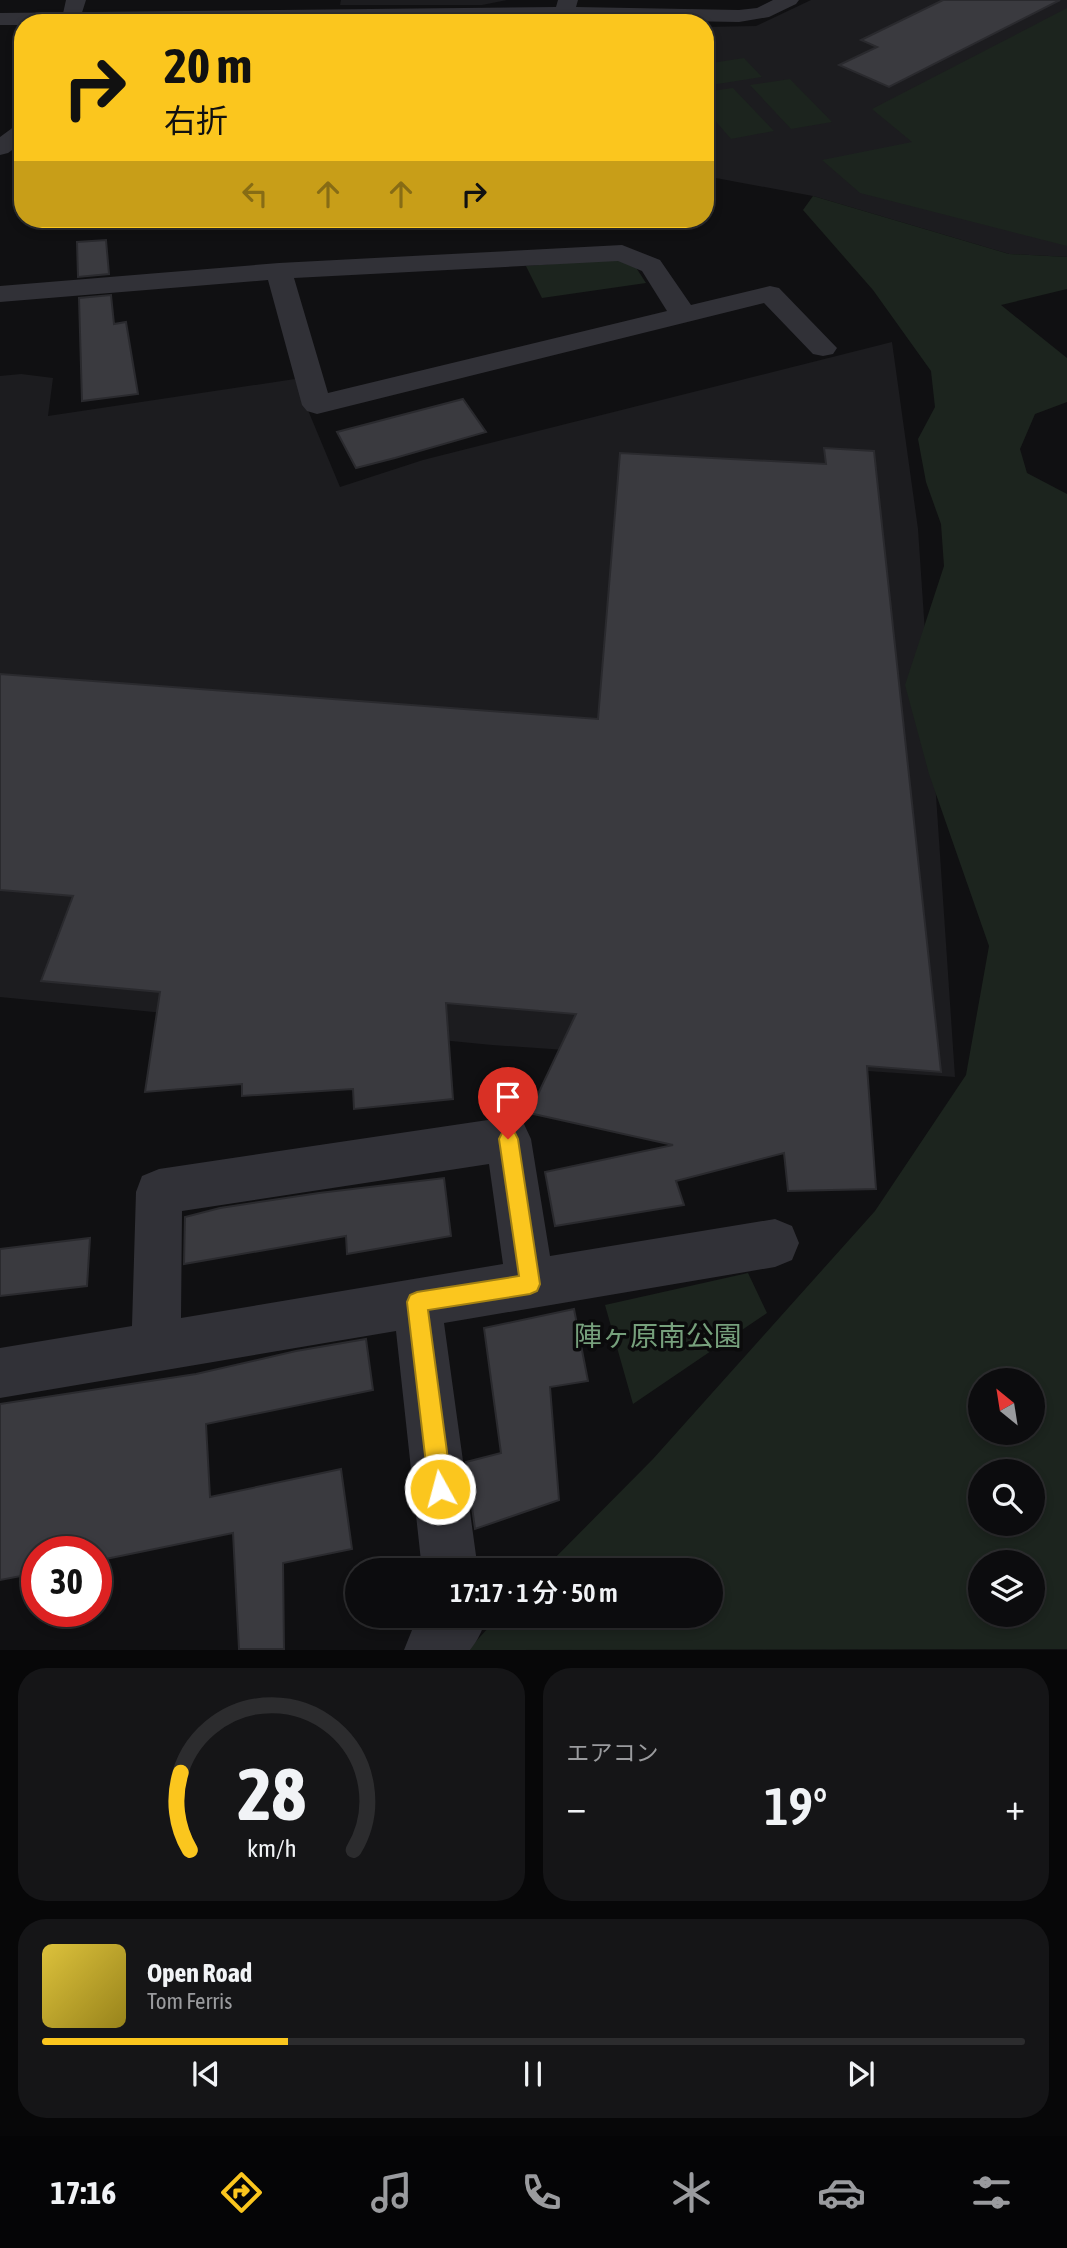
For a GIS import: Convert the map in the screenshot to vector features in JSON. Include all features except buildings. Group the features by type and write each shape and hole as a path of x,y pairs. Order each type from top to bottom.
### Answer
{"street":[{"path":"714,15 739,16 762,13 789,0"},
{"path":"377,14 566,7 701,14"},
{"path":"37,14 74,9 138,14"},
{"path":"0,294 279,271 622,253 651,266 683,314"},
{"path":"279,271 317,405 770,295 823,348"},
{"path":"156,1345 159,1192 508,1139 530,1284"},
{"path":"0,1373 775,1243"},
{"path":"417,1302 449,1558"},
{"path":"432,1650 451,1628"}],"shaded area":[{"path":"341,0 507,0 482,5 340,5"},
{"path":"811,0 1067,0 1067,257 1009,254 813,196 714,178 714,27 756,26"},
{"path":"892,342 918,529 955,1077 492,1045 0,997 0,376 21,374 53,378 48,416 295,379 340,487 423,460"}],"green space":[{"path":"1067,8 1067,246 860,193 822,160 912,142 872,109"},
{"path":"744,58 762,77 714,85 714,63"},
{"path":"790,79 832,122 791,129 750,85"},
{"path":"733,88 774,131 731,139 714,119 714,91"},
{"path":"813,196 1009,254 1067,257 1067,289 1001,305 1067,358 1067,402 1035,414 1020,449 1027,473 1067,494 1067,1649 468,1650 488,1628 723,1628 723,1558 555,1558 653,1459 875,1211 966,1075 989,946 929,774 905,685 944,566 941,524 926,482 918,439 935,407 931,371 873,290 803,210"},
{"path":"617,259 635,266 646,283 542,298 526,266"},
{"name":"陣ヶ原南公園","path":"748,1273 767,1313 633,1404 605,1305"}],"route":[{"path":"440,1489 417,1302 530,1284 508,1139"}]}
